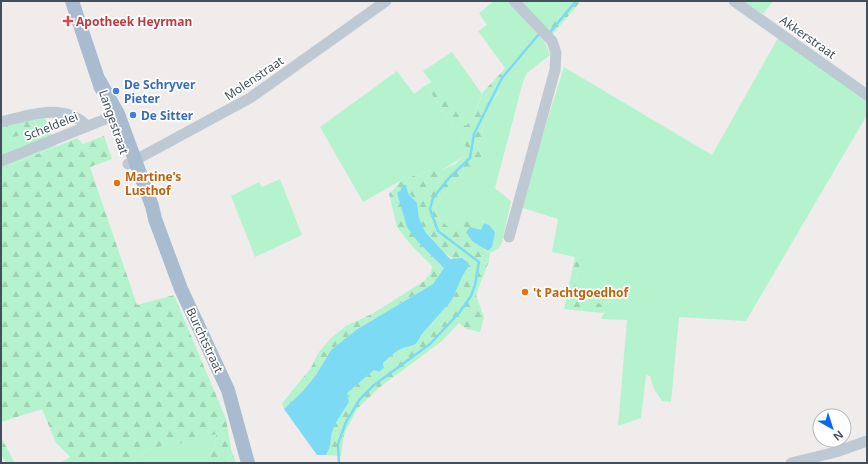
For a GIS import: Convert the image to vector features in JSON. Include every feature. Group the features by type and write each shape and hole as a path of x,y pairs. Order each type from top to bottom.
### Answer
{"main road":[{"name":"Langestraat","path":"72,1 99,80 132,162"},
{"name":"Burchtstraat","path":"132,162 142,198 155,219 181,289 228,390 248,463"}],"street":[{"name":"Molenstraat","path":"132,162 250,98 386,1"},
{"path":"509,237 555,70 556,53 552,41 514,1"},
{"name":"Akkerstraat","path":"734,1 867,95"},
{"path":"1,122 22,115 42,112 73,115 87,126"},
{"name":"Scheldelei","path":"1,161 114,115"},
{"path":"791,463 836,452 867,441"}],"green space":[{"path":"494,1 507,1 545,42 550,55 527,73 523,82 495,188 511,201 502,242 499,248 490,253 488,251 492,247 489,225 479,220 459,223 454,232 437,215 434,207 467,166 483,161 478,147 487,115 486,107 499,93 505,76 500,74 505,68 478,31 487,25 479,13"},
{"path":"520,1 572,1 548,29"},
{"path":"572,1 581,1 552,35 548,29"},
{"path":"742,1 773,1 763,14"},
{"path":"778,38 867,99 867,115 746,321 679,317 671,402 662,401 654,389 650,376 646,375 641,418 618,426 627,320 601,319 605,311 572,301 580,263 574,261 575,257 552,252 558,219 520,207 564,67 712,155"},
{"path":"452,52 482,94 475,113 466,126 434,81 431,82 423,71"},
{"path":"397,71 414,94 426,85 466,146 464,156 442,170 431,170 402,180 363,202 320,127"},
{"path":"500,74 505,76 505,85 486,107 487,115 478,147 483,161 477,170 467,166 434,207 437,215 442,221 454,231 460,222 466,217 474,217 484,223 481,230 484,249 490,253 489,261 476,295 484,317 480,332 466,329 459,323 442,341 380,387 357,409 344,434 341,456 326,455 329,450 335,425 349,402 347,393 374,370 379,372 384,368 383,363 396,351 417,342 421,335 452,300 468,267 444,252 428,238 420,222 415,201 408,193 418,242 444,268 433,284 356,330 331,350 316,375 302,392 284,409 282,403 311,368 318,353 332,337 346,326 372,314 424,281 431,272 432,266 411,245 397,227 389,194 402,180 431,170 442,170 455,164 464,156 466,146 426,85 434,80 466,126 475,113 483,92"},
{"path":"44,115 56,146 8,166 1,172 1,125"},
{"path":"36,117 44,119 49,136 34,134 8,138 5,134 5,127"},
{"path":"104,136 112,159 90,167 137,305 174,295 226,419 231,449 236,463 212,463 209,454 215,446 216,434 149,450 137,457 131,463 60,463 70,457 56,443 42,409 1,422 1,172 8,166 77,138 83,144"},
{"path":"280,179 302,235 255,257 231,196 259,182 262,187"},
{"path":"574,261 580,263 572,301 577,302 580,296 586,296 588,301 596,302 602,306 605,311 603,313 564,309"},
{"path":"217,433 215,446 209,454 212,463 131,463 142,453 148,450 190,441"},
{"path":"1,437 15,463 6,463 1,455"}],"water":[{"path":"402,185 406,185 408,193 417,203 419,218 425,232 450,259 462,258 468,263 468,267 452,300 421,335 417,342 396,351 383,363 384,368 379,372 374,370 347,393 349,402 333,429 328,452 326,455 317,455 284,409 302,392 316,375 331,350 356,330 433,284 444,268 418,242 407,227 397,193 401,190"},
{"path":"484,223 489,225 495,232 492,247 488,251 472,241 466,232 470,227 481,230"}],"waterway":[{"path":"551,31 576,1"},
{"path":"339,463 338,444 346,422 360,399 374,385 430,344 459,313 471,296 475,285 479,262 438,231 430,209 433,198 448,179 470,158 474,134 502,78 539,34 540,35"}],"place":[{"name":"Apotheek Heyrman","path":"68,21"},
{"name":"De Schryver Pieter","path":"116,91"},
{"name":"De Sitter","path":"133,115"},
{"name":"Martine's Lusthof","path":"117,183"},
{"name":"'t Pachtgoedhof","path":"525,292"}]}
